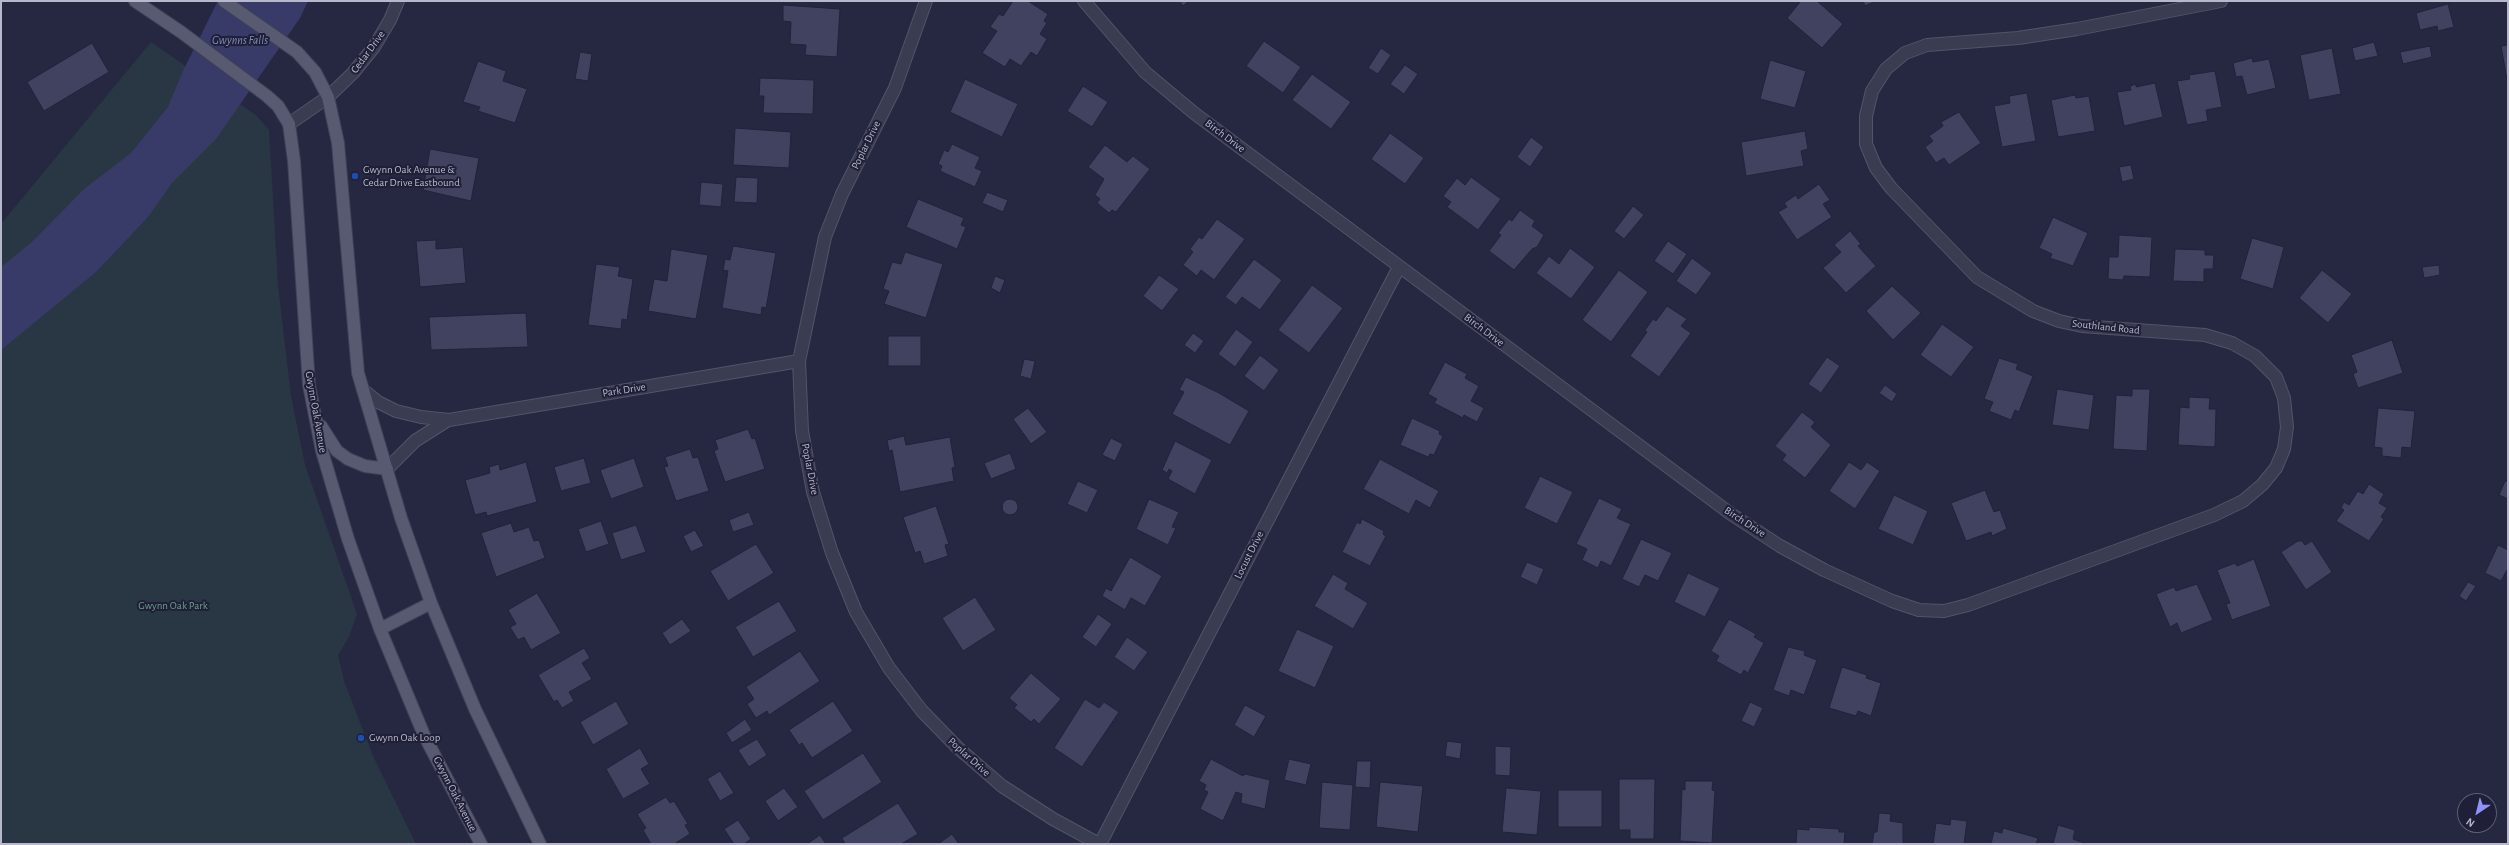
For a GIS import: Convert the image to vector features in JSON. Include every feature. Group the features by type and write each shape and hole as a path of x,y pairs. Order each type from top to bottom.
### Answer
{"main road":[{"name":"Gwynn Oak Avenue","path":"135,1 181,32 267,96 278,106 289,124 294,161 309,385 322,451 348,539 380,629 424,735 481,844"},
{"path":"224,1 297,52 315,72 328,97 338,143 358,373 401,518 431,603 475,709 540,844"},
{"path":"314,409 324,432 337,451 348,460 365,466 387,469"},
{"path":"380,629 431,603"}],"street":[{"name":"Cedar Drive","path":"289,124 328,97 353,74 374,47 390,20 398,1"},
{"name":"Poplar Drive","path":"926,1 895,88 842,194 825,238 799,361 802,431 813,492 832,553 853,605 889,668 922,711 957,747 1002,786 1053,820 1099,844"},
{"name":"Birch Drive","path":"1084,1 1146,72 1188,108 1731,514 1780,546 1824,570 1892,601 1919,610"},
{"name":"Southland Road","path":"1919,610 1944,611 1968,605 2214,515 2243,501 2262,485 2276,468 2284,449 2288,427 2284,398 2276,377 2255,356 2232,343 2205,335 2082,326 2059,321 2033,311 1977,277 1891,188 1876,168 1866,144 1866,116 1872,91 1886,69 1905,53 1927,45 2018,38 2055,33 2221,1"},
{"name":"Locust Drive","path":"1099,844 1399,266"},
{"name":"Park Drive","path":"363,390 378,402 396,411 421,418 449,420 799,361"},
{"name":"Park Drive","path":"387,469 415,441 449,420"}],"green space":[{"name":"Gwynn Oak Park","path":"151,42 257,116 269,130 278,285 291,396 305,465 357,614 349,637 338,655 344,681 373,756 416,844 1,844 1,224"}],"water":[{"name":"Gwynns Falls","path":"218,1 308,1 300,18 216,139 172,183 148,217 96,272 1,350 1,267 32,242 84,189 131,153 168,107 183,71"}],"building":[{"path":"1013,1 1028,1 1048,14 1044,21 1047,23 1040,34 1047,39 1037,56 1031,52 1021,66 1010,59 1005,67 982,53 997,31 990,27 999,14 1003,16"},
{"path":"1179,1 1189,1 1183,6"},
{"path":"1801,1 1817,1 1843,24 1822,48 1787,18"},
{"path":"1863,1 1876,1 1865,6"},
{"path":"2448,4 2454,27 2438,31 2437,26 2420,30 2416,13"},
{"path":"783,5 840,9 837,57 805,55 806,45 790,44 791,22 783,21"},
{"path":"1264,41 1301,67 1283,93 1246,66"},
{"path":"2374,42 2378,56 2355,61 2352,48"},
{"path":"92,43 109,72 44,111 27,82"},
{"path":"2508,45 2508,80 2507,80 2501,46"},
{"path":"2430,46 2432,57 2403,64 2400,52"},
{"path":"1381,48 1391,55 1378,74 1368,68"},
{"path":"2332,48 2341,94 2309,100 2300,55"},
{"path":"580,52 592,54 588,81 575,79"},
{"path":"2252,58 2253,62 2269,59 2276,88 2247,95 2242,76 2236,77 2233,63"},
{"path":"1770,60 1806,71 1795,108 1760,99"},
{"path":"478,61 506,71 503,81 527,89 515,123 478,111 480,107 463,102"},
{"path":"1405,65 1418,74 1404,94 1390,84"},
{"path":"2215,71 2222,107 2206,110 2208,121 2187,125 2177,81 2190,79 2189,75"},
{"path":"1312,74 1351,102 1331,129 1292,100"},
{"path":"760,78 814,80 813,114 763,113 764,96 759,96"},
{"path":"965,79 1018,104 1002,137 950,112"},
{"path":"2155,83 2163,117 2124,126 2117,92 2131,90 2130,86 2136,84 2136,87"},
{"path":"1083,86 1108,102 1092,127 1067,111"},
{"path":"2027,93 2036,141 2002,147 1994,106 2010,103 2009,96"},
{"path":"2075,95 2076,98 2089,96 2095,131 2058,137 2051,100"},
{"path":"1959,112 1981,143 1949,165 1944,158 1936,163 1925,147 1933,141 1929,136 1943,126 1941,122"},
{"path":"735,128 791,132 789,168 733,165"},
{"path":"1805,131 1808,149 1801,151 1804,166 1746,176 1741,142"},
{"path":"1390,133 1424,158 1405,184 1371,159"},
{"path":"1531,137 1544,147 1530,167 1517,157"},
{"path":"952,144 980,157 975,168 982,171 975,187 940,171 942,166 938,164 944,150 948,152"},
{"path":"1105,145 1127,162 1133,156 1150,169 1116,212 1112,210 1109,213 1097,203 1100,199 1095,195 1104,179 1088,167"},
{"path":"430,149 479,158 471,201 423,190"},
{"path":"2131,165 2134,179 2122,182 2119,167"},
{"path":"736,177 758,178 757,203 734,202"},
{"path":"1471,177 1501,199 1478,230 1447,207 1451,202 1443,196 1457,178 1465,185"},
{"path":"701,182 723,184 721,207 699,205"},
{"path":"1819,184 1830,200 1823,204 1832,217 1797,240 1778,212 1787,207 1784,203 1796,195 1798,199"},
{"path":"987,192 1008,200 1003,212 982,203"},
{"path":"918,199 964,218 961,225 966,227 957,249 906,227"},
{"path":"1633,206 1644,215 1624,239 1614,231"},
{"path":"1520,210 1535,221 1532,226 1544,235 1537,247 1532,249 1514,270 1489,251 1501,235 1498,233 1509,219 1512,221"},
{"path":"2053,217 2088,233 2073,266 2050,258 2052,254 2039,248"},
{"path":"1217,219 1245,239 1214,280 1201,270 1197,276 1183,265 1193,252 1190,249 1199,237 1202,239"},
{"path":"1850,231 1861,244 1858,246 1876,266 1846,293 1823,268 1841,252 1834,245"},
{"path":"2119,235 2152,237 2150,277 2124,276 2123,280 2108,279 2109,257 2118,257"},
{"path":"2252,238 2284,247 2273,289 2240,279"},
{"path":"436,240 436,249 463,247 466,283 420,287 416,241"},
{"path":"1668,241 1687,254 1673,274 1654,261"},
{"path":"733,246 776,253 766,308 762,307 761,315 722,308 728,271 723,270 725,259 730,260"},
{"path":"1570,248 1595,267 1571,299 1536,273 1549,256 1559,264"},
{"path":"671,249 708,255 696,319 648,311 654,279 667,281"},
{"path":"2175,249 2205,250 2205,255 2214,255 2213,269 2204,269 2204,282 2173,281"},
{"path":"905,252 943,264 926,318 884,304 889,291 883,289 892,262 901,264"},
{"path":"1692,258 1712,273 1696,295 1676,281"},
{"path":"1254,259 1282,280 1260,310 1242,297 1236,305 1225,297"},
{"path":"596,264 620,267 618,276 633,279 627,320 622,319 621,329 588,325"},
{"path":"2439,265 2440,275 2424,278 2422,267"},
{"path":"1619,270 1648,292 1611,342 1582,320"},
{"path":"2322,270 2352,294 2328,323 2299,298"},
{"path":"1159,275 1179,289 1162,311 1143,296"},
{"path":"995,276 1005,280 1000,293 991,288"},
{"path":"1312,285 1343,308 1309,353 1278,330"},
{"path":"1892,286 1921,313 1893,340 1866,311"},
{"path":"1667,306 1687,319 1681,326 1691,333 1659,377 1630,356 1647,332 1645,330 1653,319 1656,321"},
{"path":"526,313 528,347 431,350 429,317"},
{"path":"1942,324 1974,347 1951,377 1920,355"},
{"path":"1236,329 1253,342 1235,367 1218,354"},
{"path":"1193,333 1204,341 1195,353 1184,345"},
{"path":"888,336 921,336 921,366 888,366"},
{"path":"2392,340 2403,373 2358,388 2353,374 2357,372 2351,355"},
{"path":"1260,355 1279,370 1264,391 1244,376"},
{"path":"1827,357 1840,366 1821,393 1808,384"},
{"path":"1999,358 2018,364 2016,369 2033,376 2019,412 2015,410 2011,420 1989,411 1993,402 1984,399"},
{"path":"1024,359 1035,361 1031,379 1020,376"},
{"path":"1445,362 1467,374 1465,378 1479,386 1471,401 1484,408 1477,422 1464,415 1463,418 1434,403 1437,399 1428,394"},
{"path":"1186,377 1219,393 1249,411 1230,445 1172,414 1184,392 1179,390"},
{"path":"1885,385 1897,394 1892,402 1879,393"},
{"path":"2057,389 2094,395 2089,430 2052,425"},
{"path":"2132,389 2150,389 2147,451 2113,449 2116,395 2132,396"},
{"path":"2189,397 2210,398 2209,409 2216,409 2215,447 2178,445 2180,407 2189,408"},
{"path":"1028,408 1047,432 1031,444 1013,419"},
{"path":"2378,408 2415,411 2411,448 2402,447 2401,458 2382,456 2382,448 2374,447"},
{"path":"1802,412 1815,422 1811,427 1831,445 1805,478 1782,460 1786,455 1775,446"},
{"path":"1412,418 1440,431 1439,434 1443,436 1434,455 1430,454 1428,457 1400,445"},
{"path":"748,429 752,439 755,438 765,469 725,482 714,451 718,449 715,440"},
{"path":"904,436 906,445 950,437 955,467 952,468 954,481 900,492 892,450 889,451 887,440"},
{"path":"1111,438 1123,444 1115,461 1102,455"},
{"path":"1175,441 1212,460 1195,494 1168,479 1172,471 1169,469 1167,473 1162,470"},
{"path":"690,449 693,458 698,457 709,491 676,501 664,467 668,466 665,457"},
{"path":"1010,453 1016,469 991,479 984,463"},
{"path":"584,458 591,483 561,491 554,467"},
{"path":"634,458 644,487 611,499 600,470"},
{"path":"1380,459 1439,491 1430,508 1416,500 1409,514 1363,489"},
{"path":"526,462 537,502 487,516 486,512 475,515 465,480 490,473 489,467 499,464 500,470"},
{"path":"1849,462 1861,470 1867,462 1880,471 1855,509 1829,491"},
{"path":"1540,476 1573,492 1557,524 1524,508"},
{"path":"1078,481 1098,490 1087,513 1067,504"},
{"path":"2505,481 2508,482 2508,499 2499,495"},
{"path":"2369,484 2384,494 2379,503 2387,508 2381,517 2384,519 2369,541 2336,521 2344,510 2341,508 2344,502 2349,505 2358,491 2363,494"},
{"path":"1985,490 1994,512 2000,510 2007,529 1992,536 1991,532 1966,541 1951,503"},
{"path":"1894,495 1928,511 1913,545 1878,529"},
{"path":"1599,498 1622,509 1617,518 1631,524 1611,566 1601,561 1598,568 1582,560 1587,549 1576,544"},
{"path":"1010,499 1017,504 1018,507 1013,514 1010,515 1003,510 1002,507 1007,500"},
{"path":"1149,499 1179,512 1172,527 1176,528 1168,545 1136,529"},
{"path":"936,506 949,544 945,545 948,556 924,564 920,551 915,553 903,517"},
{"path":"749,512 754,525 733,532 729,520"},
{"path":"1362,519 1384,531 1383,534 1386,536 1370,566 1342,552 1357,522 1360,524"},
{"path":"601,521 609,544 586,552 578,529"},
{"path":"511,523 514,532 529,527 534,541 539,540 545,558 496,577 481,533"},
{"path":"636,525 646,552 621,560 612,533"},
{"path":"695,530 704,546 691,552 683,536"},
{"path":"1641,539 1672,553 1658,581 1645,575 1639,587 1622,579"},
{"path":"2298,541 2302,541 2305,545 2312,541 2332,572 2306,590 2281,552"},
{"path":"756,544 774,573 728,601 710,571"},
{"path":"2498,545 2508,550 2508,568 2501,581 2485,573"},
{"path":"1130,557 1162,576 1145,606 1131,598 1125,610 1102,596 1106,588 1111,591"},
{"path":"2254,559 2271,606 2232,620 2226,604 2230,603 2217,570 2235,563 2237,566"},
{"path":"1527,562 1544,569 1537,585 1520,577"},
{"path":"1688,573 1720,588 1705,617 1674,602"},
{"path":"1333,574 1348,583 1345,589 1368,603 1353,629 1314,606"},
{"path":"2468,582 2476,586 2466,601 2459,596"},
{"path":"2197,584 2213,620 2181,633 2177,623 2170,627 2156,594 2174,587 2176,591"},
{"path":"537,593 561,633 531,650 524,637 518,640 510,627 516,624 508,610"},
{"path":"975,597 996,630 963,651 942,618"},
{"path":"779,601 797,631 753,657 735,627"},
{"path":"1098,614 1112,624 1096,647 1082,637"},
{"path":"682,619 691,631 670,645 662,633"},
{"path":"1729,619 1756,634 1754,637 1764,643 1748,673 1744,670 1741,675 1716,661 1719,656 1711,651"},
{"path":"1297,629 1334,646 1315,688 1278,671"},
{"path":"1127,637 1148,652 1134,671 1114,657"},
{"path":"1788,647 1805,651 1804,655 1817,660 1804,695 1791,690 1789,696 1773,690"},
{"path":"584,648 590,658 582,663 592,679 569,692 574,701 562,708 557,700 554,702 538,675"},
{"path":"800,651 820,681 769,715 767,711 756,718 747,704 754,699 746,687"},
{"path":"1842,667 1867,675 1866,678 1881,683 1871,716 1858,711 1856,716 1829,708"},
{"path":"1031,673 1061,699 1039,724 1034,719 1031,722 1014,708 1017,705 1009,698"},
{"path":"1085,699 1099,708 1104,702 1119,712 1082,767 1054,748"},
{"path":"616,701 629,724 593,745 580,722"},
{"path":"833,701 853,731 812,758 802,743 799,745 789,730"},
{"path":"1750,702 1763,708 1754,727 1741,721"},
{"path":"1245,705 1266,716 1254,737 1234,725"},
{"path":"745,719 752,730 732,743 726,733"},
{"path":"757,739 767,755 749,767 738,750"},
{"path":"1447,741 1462,743 1460,759 1445,756"},
{"path":"1495,746 1511,747 1510,776 1495,775"},
{"path":"640,748 649,764 641,769 650,784 623,799 606,769"},
{"path":"863,753 882,782 823,820 804,791"},
{"path":"1211,759 1243,776 1245,774 1270,780 1265,809 1241,803 1242,794 1236,792 1223,821 1200,809 1208,792 1204,790 1206,785 1199,781"},
{"path":"1289,759 1311,764 1306,785 1284,780"},
{"path":"1357,761 1371,761 1370,788 1355,787"},
{"path":"720,771 734,793 720,801 707,779"},
{"path":"1619,779 1655,779 1654,839 1630,839 1630,830 1619,830"},
{"path":"1685,781 1713,781 1712,790 1715,791 1712,843 1680,841 1682,789 1685,790"},
{"path":"1322,782 1353,785 1350,830 1319,828"},
{"path":"1380,782 1423,786 1418,832 1376,827"},
{"path":"784,788 798,807 778,821 765,801"},
{"path":"1506,788 1541,791 1537,835 1502,832"},
{"path":"1558,790 1602,790 1602,827 1558,827"},
{"path":"666,797 670,803 674,801 688,824 685,825 690,834 674,844 651,844 643,830 646,828 637,814"},
{"path":"898,803 918,834 901,844 845,844 842,838"},
{"path":"1879,813 1891,814 1890,821 1903,823 1903,844 1872,844 1874,832 1877,832"},
{"path":"1951,819 1967,821 1964,844 1933,844 1936,823 1950,825"},
{"path":"738,820 751,839 744,844 734,844 724,829"},
{"path":"2058,825 2075,830 2073,839 2087,844 2053,844"},
{"path":"1809,827 1839,829 1839,832 1845,832 1844,844 1796,844 1797,829 1809,830"},
{"path":"2003,828 2038,838 2036,844 1991,844 1994,831 2002,833"},
{"path":"952,834 959,844 938,844"},
{"path":"820,835 826,844 807,844"}],"place":[{"name":"Gwynn Oak Avenue & Cedar Drive Eastbound","path":"355,176"},
{"name":"Gwynn Oak Loop","path":"361,738"}]}
